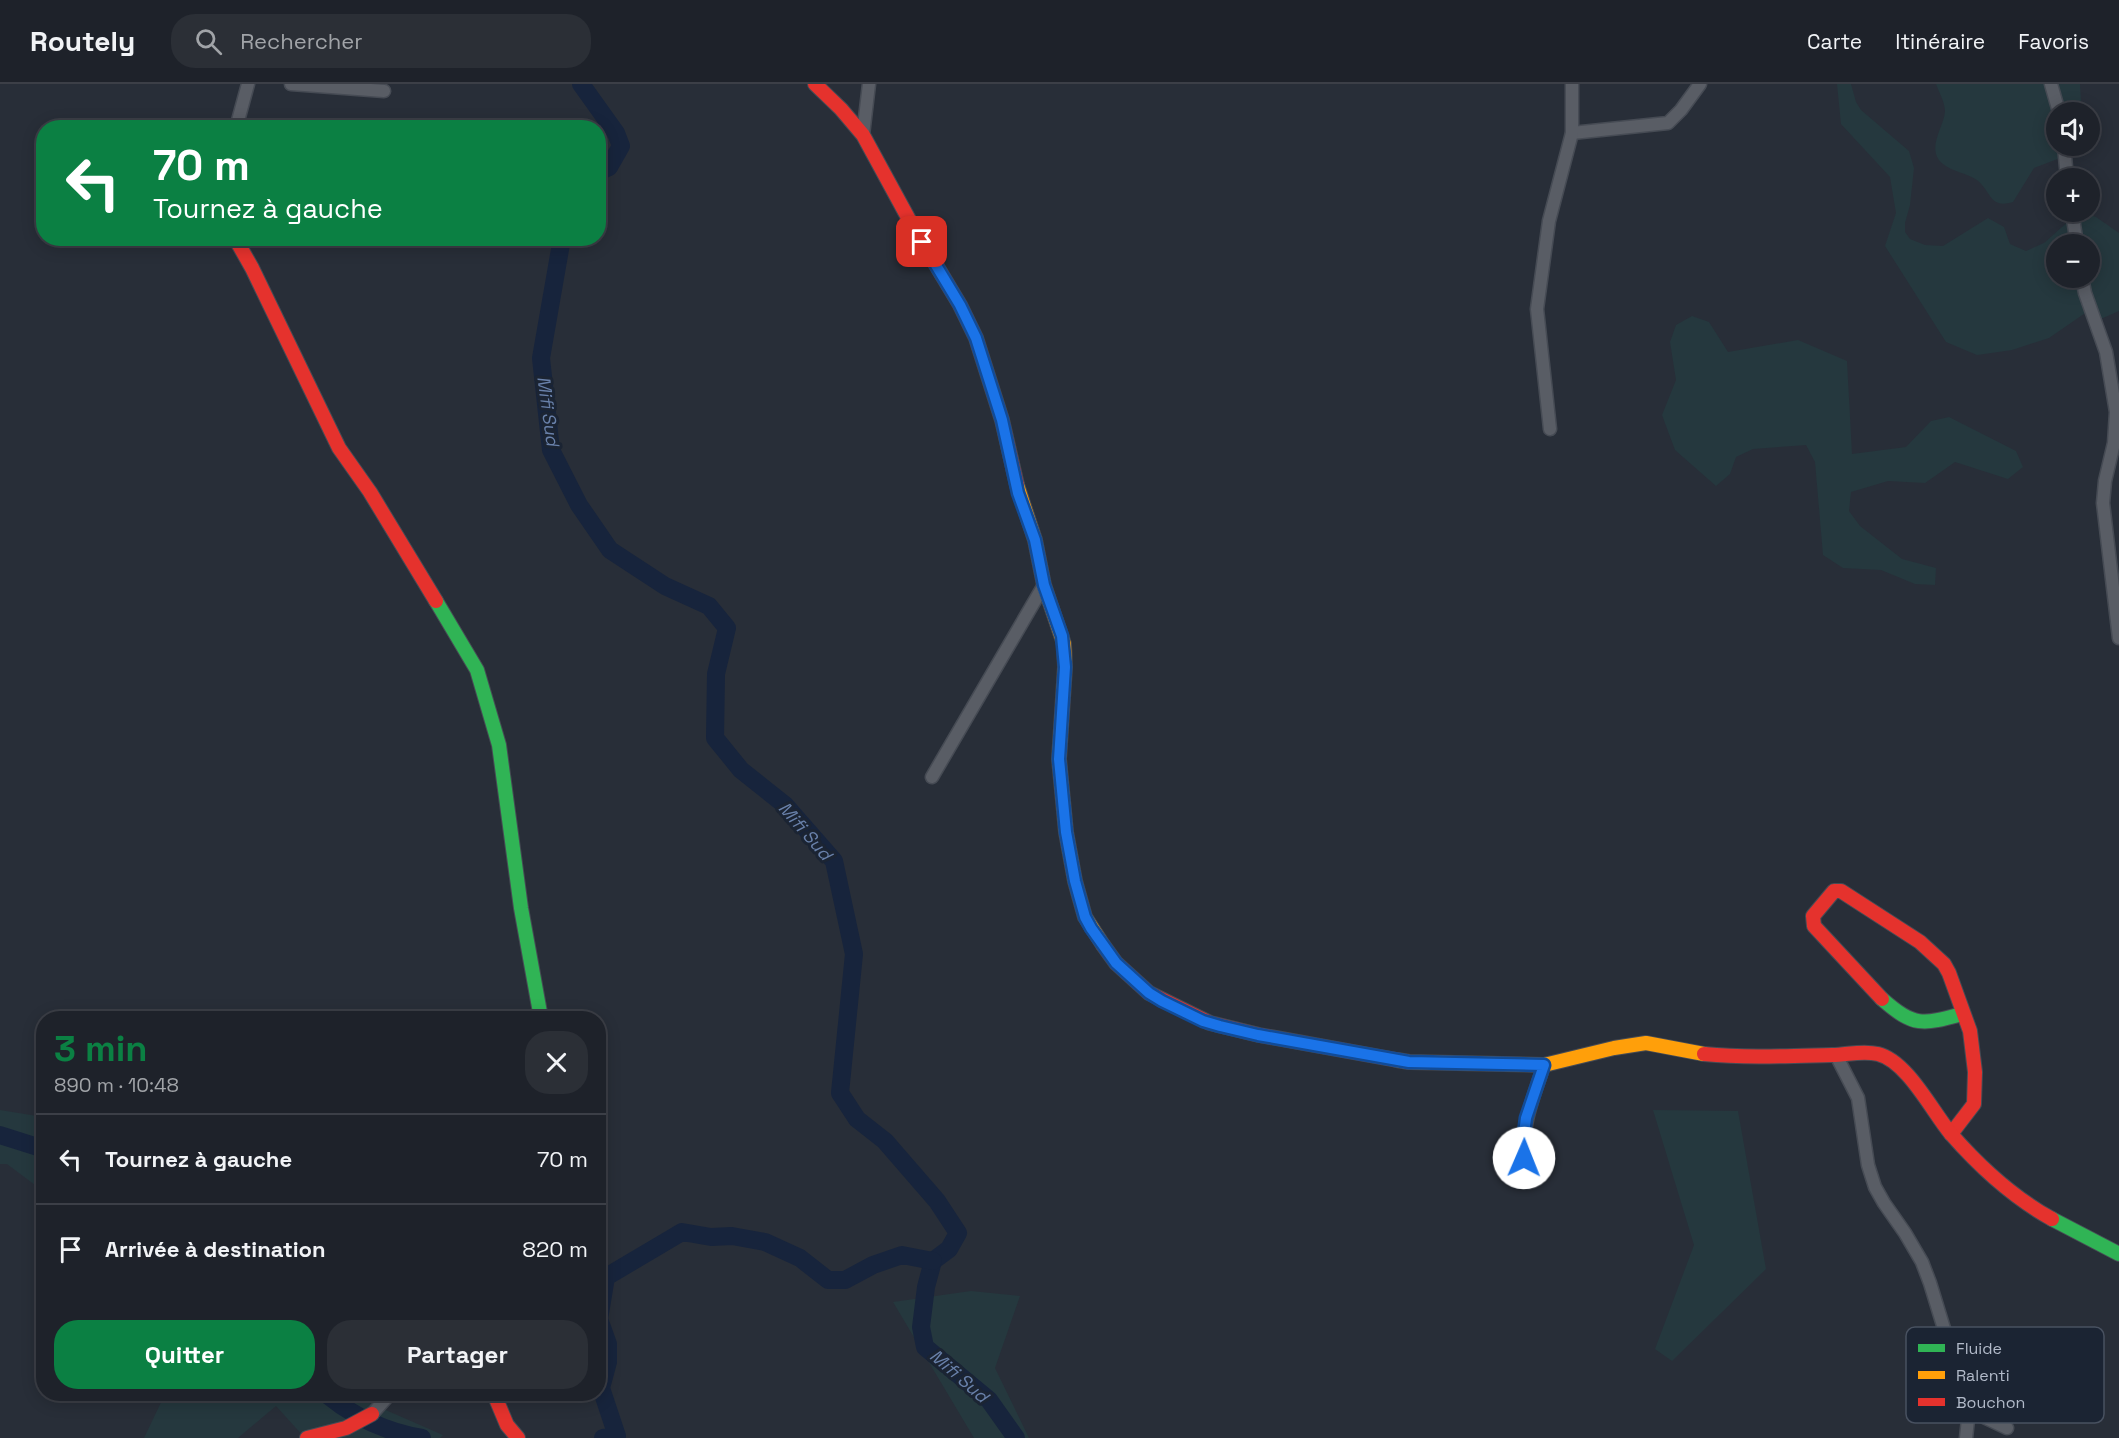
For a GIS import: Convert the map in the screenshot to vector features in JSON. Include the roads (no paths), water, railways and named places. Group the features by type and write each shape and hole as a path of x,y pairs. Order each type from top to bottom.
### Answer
{"street":[{"path":"238,120 248,84"},
{"path":"291,84 384,91"},
{"path":"815,84 863,135 912,225 960,305 976,338 1002,420 1018,493 1035,540 1044,585 1064,644 1065,667 1059,759 1066,832 1075,881 1088,922 1121,968 1149,993 1210,1023 1258,1035 1409,1062 1544,1065 1603,1050 1646,1043 1661,1044 1701,1054 1732,1057 1836,1055 1866,1051 1885,1056 1895,1063 1920,1091 1950,1134 1987,1170 2049,1218 2119,1254"},
{"path":"863,135 869,84"},
{"path":"1550,429 1540,344 1538,301 1549,221 1572,133 1572,84"},
{"path":"1572,133 1668,123 1681,110 1700,84"},
{"path":"2051,84 2056,102"},
{"path":"240,246 339,448 370,492 477,670 499,745 521,908 540,1011"},
{"path":"2084,288 2106,352 2116,412 2114,443 2105,481 2103,504 2119,638"},
{"path":"932,777 1044,585"},
{"path":"1950,1134 1974,1104 1975,1072 1970,1031 1944,964 1920,942 1841,891 1834,891 1813,916 1814,926 1887,1005 1903,1017 1920,1023 1962,1014"},
{"path":"1836,1055 1858,1098 1868,1165 1875,1187 1922,1262 1944,1327"},
{"path":"1526,1169 1523,1141 1526,1118 1544,1065"},
{"path":"307,1438 346,1428 372,1413 383,1401"},
{"path":"497,1401 507,1425 518,1438"},
{"path":"1966,1438 1968,1423"},
{"path":"1996,1423 2007,1428"}],"waterway":[{"name":"Mifi Sud","path":"581,84 616,133 621,146 606,168"},
{"name":"Mifi Sud","path":"561,246 541,358 551,450 579,505 610,550 665,586 709,606 727,628 716,674 715,738 741,770 785,805 834,861 854,954 840,1093 857,1119 885,1141 937,1201 958,1233 949,1249 933,1261 926,1287 921,1327 925,1347 989,1400 1016,1438"},
{"path":"0,1135 36,1146"},
{"path":"606,1277 682,1232 711,1237 732,1236 765,1242 800,1258 828,1280 845,1280 873,1265 902,1255 933,1261"},
{"path":"606,1338 608,1362 606,1369"},
{"path":"336,1401 371,1422 396,1432 422,1438"},
{"path":"603,1438 617,1436 605,1401"}]}
